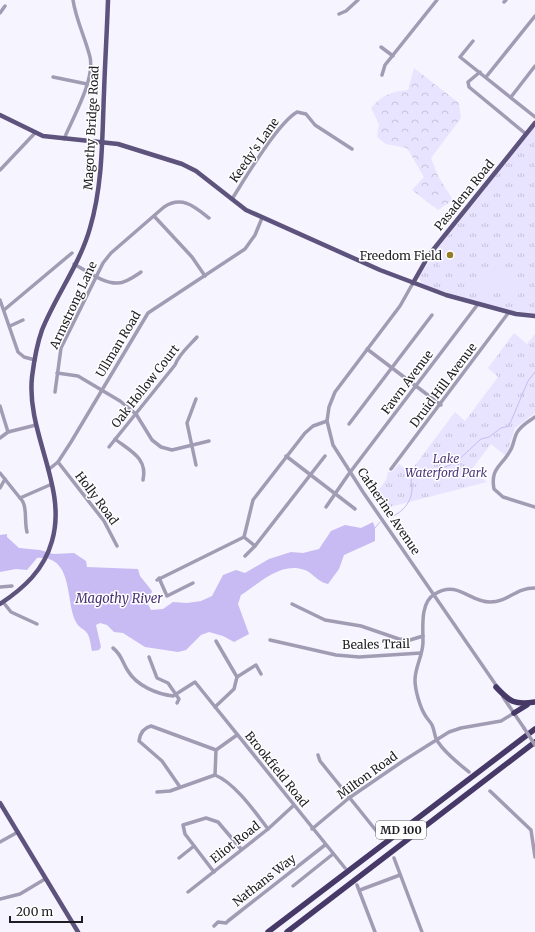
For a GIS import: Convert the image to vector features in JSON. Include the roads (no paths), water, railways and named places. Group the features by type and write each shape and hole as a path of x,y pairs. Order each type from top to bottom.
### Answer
{"highway":[{"path":"496,687 506,698 515,703 524,704 535,702"},
{"path":"514,713 535,702"},
{"name":"MD 100","path":"268,932 535,729"},
{"name":"MD 100","path":"287,932 535,744"}],"main road":[{"name":"Magothy Bridge Road","path":"2,603 26,585 44,560 49,549 56,515 52,484 47,470 36,424 32,398 35,360 42,331 87,238 95,210 101,172 108,0"},
{"path":"0,115 35,133 64,139 102,142 131,147 182,164 196,171 246,210 262,218 413,283 478,304 509,312 535,316"},
{"name":"Pasadena Road","path":"413,283 426,258 535,123"},
{"path":"0,802 78,932"}],"street":[{"path":"64,139 88,84 90,74 90,57 73,0"},
{"path":"339,14 346,11 358,0"},
{"path":"382,75 383,68 437,0"},
{"path":"0,13 5,6"},
{"path":"486,77 535,16"},
{"path":"473,41 460,57 535,117"},
{"path":"381,47 393,56"},
{"path":"510,97 535,66"},
{"path":"480,72 468,82 469,87 526,134"},
{"path":"53,77 88,84"},
{"name":"Keedy's Lane","path":"232,199 275,136 291,116 297,112 306,114 315,125 352,149"},
{"path":"0,170 35,133"},
{"name":"Armstrong Lane","path":"55,392 61,348 96,275 111,253 168,205 181,202 195,206 209,218"},
{"path":"154,216 192,257 205,276"},
{"name":"Ullman Road","path":"47,470 58,462 148,313 245,249 255,235 262,218"},
{"path":"4,310 72,253"},
{"path":"74,264 96,275 119,283 128,280 141,272"},
{"name":"Catherine Avenue","path":"413,283 400,306 335,392 329,407 327,421 333,445 535,744"},
{"path":"0,300 18,352 24,357 35,360"},
{"name":"Fawn Avenue","path":"326,507 478,304"},
{"name":"Druid Hill Avenue","path":"391,469 441,405 509,312"},
{"path":"349,424 432,315"},
{"path":"10,326 23,320"},
{"name":"Oak Hollow Court","path":"109,447 175,365 178,356 184,352 197,337"},
{"path":"367,349 441,405"},
{"path":"57,373 78,376 136,414 152,440 161,447 172,450 209,441"},
{"path":"196,399 187,423 196,465"},
{"path":"0,406 8,432"},
{"path":"535,417 518,430 511,450 499,464 494,473 493,482 494,489 503,497 535,507"},
{"path":"244,537 253,500 305,433 313,426 327,421"},
{"path":"0,438 8,432 36,424"},
{"path":"115,439 142,462 145,472 143,480"},
{"path":"286,456 355,509"},
{"path":"245,556 255,546 325,456"},
{"name":"Holly Road","path":"58,462 104,521 117,546"},
{"path":"0,473 24,504 25,525 27,532"},
{"path":"0,488 5,479"},
{"path":"20,498 52,484"},
{"path":"244,537 255,546"},
{"path":"193,583 167,596 158,579 244,537"},
{"path":"0,587 12,586"},
{"path":"469,772 436,740 432,724 421,705 415,682 416,670 421,653 426,604 433,595 444,589 451,589 488,602 500,601 522,589 535,588"},
{"path":"2,603 11,612 37,624"},
{"path":"292,604 326,620 361,626 406,640 423,636"},
{"name":"Beales Trail","path":"270,640 308,647 336,655 358,657 421,653"},
{"path":"215,707 234,689 236,677 216,641"},
{"path":"113,648 121,656 128,672 145,688 169,696 177,695"},
{"path":"148,657 158,678 168,683 177,695 179,699 177,703"},
{"path":"236,677 256,665 261,674"},
{"name":"Brookfield Road","path":"177,695 195,682 293,806 345,868"},
{"name":"Milton Road","path":"312,829 349,798 449,732 461,728 501,721 514,713"},
{"path":"180,786 162,761 147,750 139,741 142,732 146,728 151,726 216,750"},
{"path":"216,750 237,735"},
{"path":"215,775 216,750"},
{"path":"318,755 320,761 382,838"},
{"path":"158,792 170,791 180,786 215,775 225,779 245,800 268,829"},
{"path":"490,791 531,830 535,857"},
{"name":"Eliot Road","path":"188,892 268,829 293,806"},
{"path":"214,872 185,834 183,825 206,818 218,822 241,849"},
{"path":"0,842 18,832"},
{"name":"Nathans Way","path":"214,926 218,922 226,923 325,845"},
{"path":"178,858 194,846"},
{"path":"293,886 333,854"},
{"path":"394,858 422,932"},
{"path":"360,890 400,875"},
{"path":"0,899 20,894 45,879"},
{"path":"358,885 375,932"}],"water":[{"name":"Magothy River","path":"373,522 375,528 375,541 344,555 339,569 328,584 320,581 305,570 296,568 279,571 270,575 241,595 238,604 249,634 234,642 223,636 209,632 201,635 186,650 178,652 145,647 123,633 114,632 107,625 100,623 96,625 101,647 99,650 92,651 88,635 76,622 63,571 57,564 49,559 37,558 27,570 16,569 0,572 0,535 7,534 7,537 19,548 40,550 53,554 74,553 86,561 87,567 138,569 140,576 152,591 148,604 151,610 163,609 173,602 187,603 201,601 212,596 223,575 236,570 245,573 269,559 291,552 303,553 319,549 331,531 345,525 361,528"}],"waterway":[{"name":"Magothy River","path":"388,518 397,514 408,503 412,493 411,480 414,476 422,476 455,463 481,439 489,437 501,428 509,426 528,381 535,372"},
{"name":"Magothy River","path":"375,528 380,522"}],"place":[{"name":"Freedom Field","path":"450,255"}],"park label":[{"name":"Lake Waterford Park","path":"446,465"}]}
